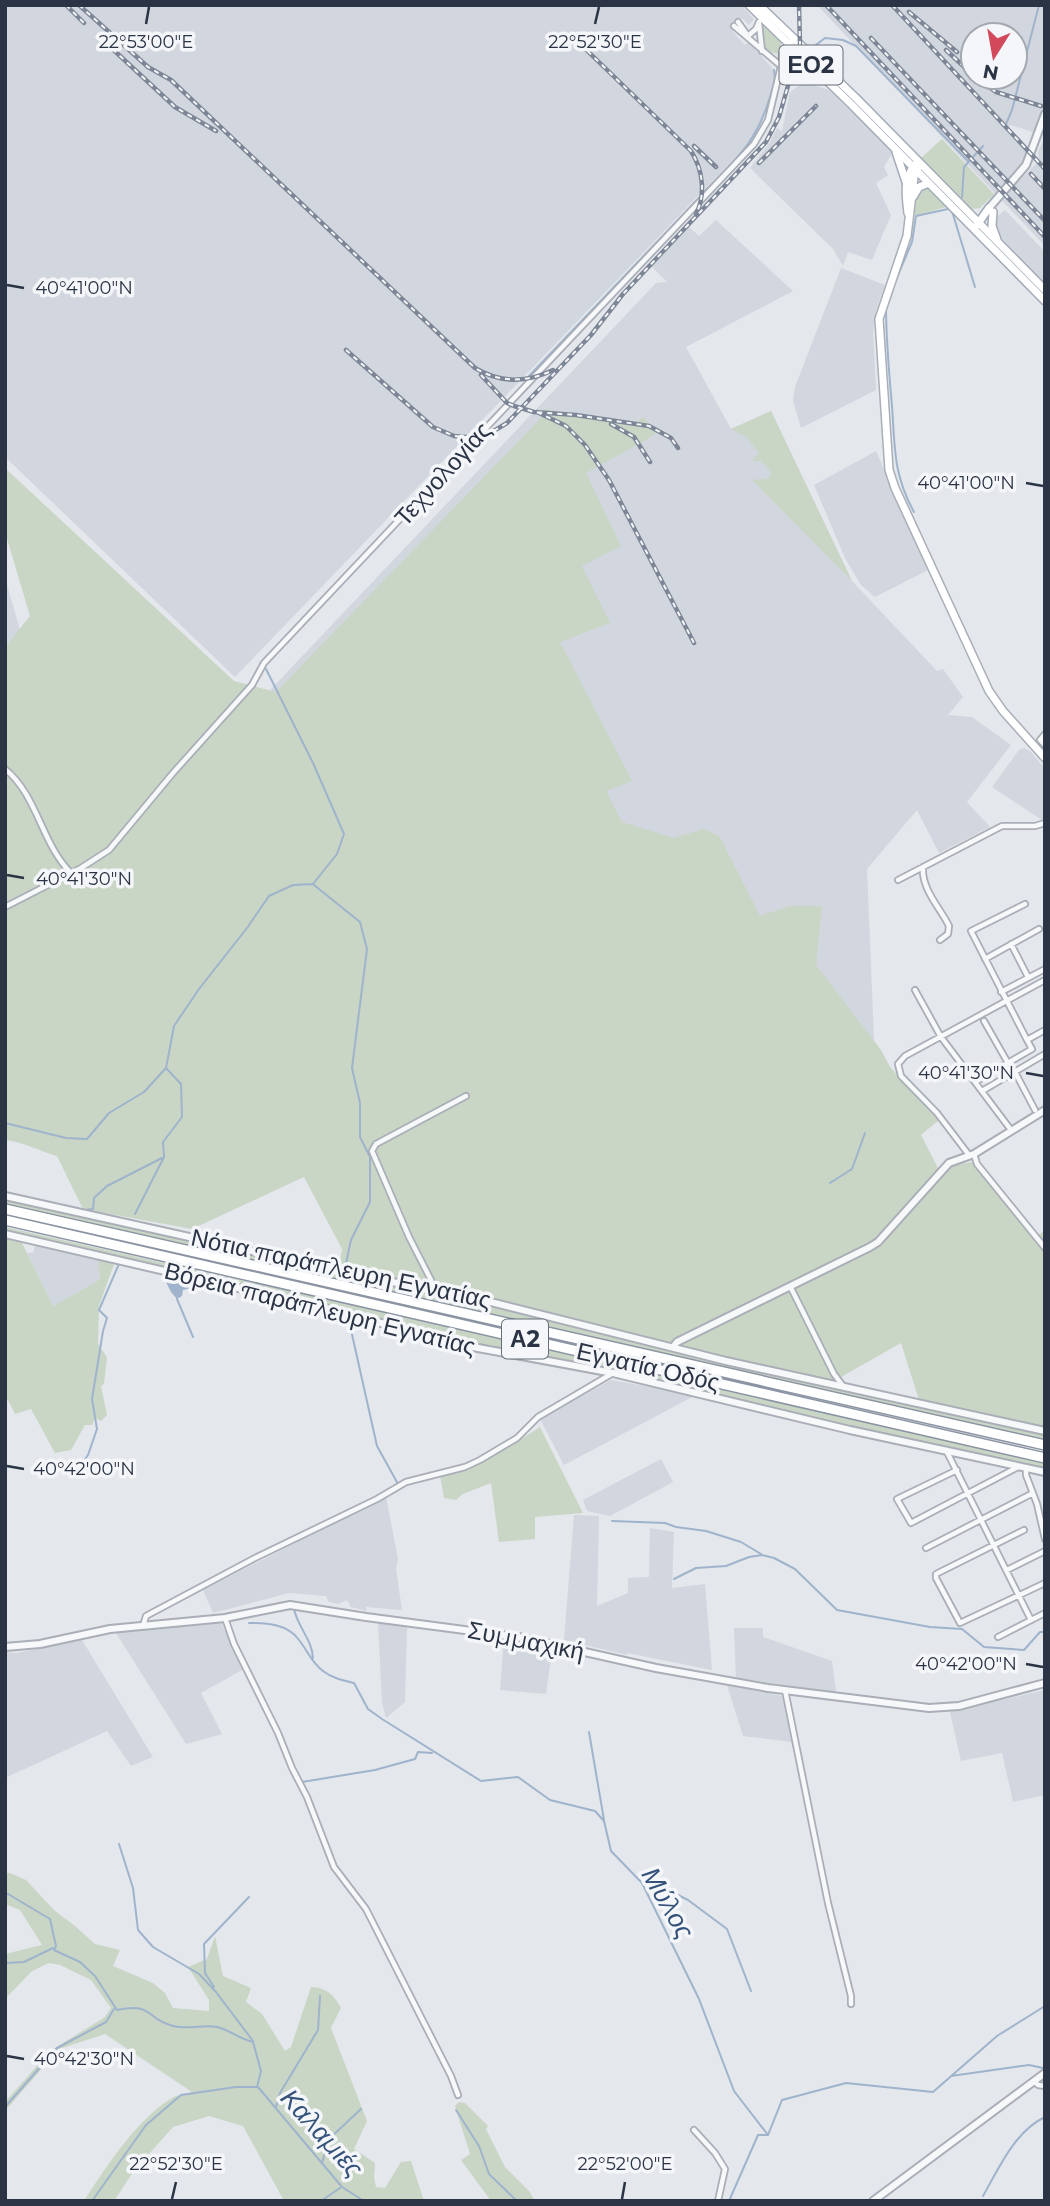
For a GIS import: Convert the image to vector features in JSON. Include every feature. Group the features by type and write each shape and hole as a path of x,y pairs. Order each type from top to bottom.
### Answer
{"highway":[{"name":"Εγνατία Οδός","path":"5,1209 1045,1445"},
{"name":"Εγνατία Οδός","path":"5,1220 1045,1458"}],"main road":[{"name":"ΕΟ2","path":"749,5 760,19 794,43 917,166 929,183 999,243 1045,290"},
{"name":"ΕΟ2","path":"759,5 892,145 968,212 978,227 1045,302"},
{"path":"892,145 906,182 910,220"},
{"path":"906,182 917,166"},
{"path":"917,166 904,247 879,319 889,470 989,691 1045,758"},
{"path":"913,197 919,187 929,183"},
{"path":"968,212 979,214 991,210"},
{"path":"978,227 991,210"},
{"path":"991,210 992,226 999,243"}],"street":[{"path":"747,36 755,29 760,19"},
{"path":"760,19 762,51"},
{"path":"736,24 781,66"},
{"name":"Τεχνολογίας","path":"71,873 110,850 173,773 252,685 264,663 754,144 768,120 782,54 794,43"},
{"path":"991,210 1026,165 1042,130 1045,114"},
{"path":"1045,734 1040,740 1045,746"},
{"path":"5,769 23,787 49,844 60,862 71,873 5,907"},
{"path":"898,880 1002,826 1035,826 1045,822"},
{"path":"924,866 923,877 949,926 948,934 940,940"},
{"path":"1024,904 971,931 1037,1059"},
{"path":"985,959 1039,929"},
{"path":"1011,944 1028,978"},
{"path":"1001,992 1045,969"},
{"path":"1045,980 905,1056 897,1068 901,1076 972,1155 1045,1248"},
{"path":"915,990 941,1037 1011,1130"},
{"path":"985,1021 1008,1063"},
{"path":"1027,1040 1045,1030"},
{"path":"975,1082 1031,1049"},
{"path":"982,1091 1045,1054"},
{"path":"1015,1072 1035,1110"},
{"path":"432,1290 431,1280 409,1237 372,1151 376,1144 466,1096"},
{"path":"673,1347 677,1342 878,1242 949,1163 972,1155 1045,1111"},
{"name":"Νότια παράπλευρη Εγνατίας","path":"5,1196 516,1307 673,1347 1045,1431"},
{"name":"Βόρεια παράπλευρη Εγνατίας","path":"5,1234 346,1313 451,1343 613,1373 837,1427 1045,1472"},
{"path":"790,1286 834,1374 844,1387"},
{"path":"143,1626 146,1616 406,1482 480,1461 517,1438 538,1417 613,1373"},
{"path":"946,1449 1031,1620"},
{"path":"957,1470 897,1499 911,1523 1024,1467 1045,1539"},
{"path":"926,1548 1033,1493"},
{"path":"1024,1530 936,1574 936,1578 958,1622 962,1623 1045,1583"},
{"path":"1007,1570 1045,1551"},
{"name":"Συμμαχική","path":"5,1647 40,1644 110,1629 225,1618 280,1606 300,1606 366,1618 504,1635 656,1668 785,1690 936,1709 1045,1684"},
{"path":"998,1637 1045,1613"},
{"path":"225,1618 234,1644 311,1806 334,1867 369,1913 458,2095"},
{"path":"785,1690 851,2004"},
{"path":"873,2201 1045,2073"},
{"path":"1034,2081 1045,2086"},
{"path":"694,2130 715,2153 724,2169 718,2201"}],"shaded area":[{"path":"5,5 741,5 754,19 749,25 742,18 733,27 733,32 745,45 749,42 773,69 775,78 764,114 748,144 235,677 5,457"},
{"path":"817,5 1045,5 1045,106 1036,133 1010,125 1008,127 1031,151 1010,180 1014,185 1039,161 1038,152 1045,136 1045,246"},
{"path":"804,82 829,90 887,145 892,153 884,167 888,175 876,183 891,215 872,260 848,252 843,266 833,249 750,168 769,144 777,128 782,131 790,92"},
{"path":"1005,210 1045,252 1045,284 1002,239 993,220"},
{"path":"716,220 793,291 686,347 731,429 771,411 852,581 937,671 943,669 963,697 948,715 972,717 1011,745 967,802 990,827 939,853 917,810 867,869 876,1088 126,842 656,283 667,282 652,267 689,227 699,236"},
{"path":"841,268 885,285 877,307 873,331 876,390 801,428 793,400 795,387"},
{"path":"876,451 928,570 875,597 861,585 845,558 814,485"},
{"path":"5,578 20,630 5,646"},
{"path":"1024,748 1030,751 1045,769 1045,819 1042,820 992,787 1019,750"},
{"path":"35,1245 100,1261 100,1277 95,1283 53,1306 27,1253 33,1253"},
{"path":"611,1380 696,1395 564,1465 540,1419"},
{"path":"661,1459 673,1482 610,1516 587,1511 583,1500"},
{"path":"386,1497 398,1559 396,1569 402,1610 366,1607 367,1611 351,1607 347,1600 339,1604 329,1602 326,1596 289,1593 213,1613 203,1590"},
{"path":"574,1515 599,1516 597,1606 628,1593 628,1578 649,1577 650,1528 674,1532 672,1588 705,1584 712,1670 627,1655 564,1640"},
{"path":"221,1622 244,1669 201,1693 222,1734 186,1744 116,1633"},
{"path":"378,1622 407,1625 405,1702 386,1718 382,1702"},
{"path":"734,1628 763,1628 763,1637 832,1661 836,1692 736,1678"},
{"path":"504,1639 552,1650 546,1694 500,1690"},
{"path":"82,1640 153,1757 131,1766 107,1731 5,1778 5,1652 17,1653"},
{"path":"727,1685 782,1696 792,1742 743,1736"},
{"path":"1045,1690 1045,1795 1013,1802 1002,1753 961,1761 950,1712"}],"green space":[{"path":"762,24 781,41 781,49 777,54 765,50"},
{"path":"942,139 994,194 980,208 972,209 966,205 921,158"},
{"path":"927,188 946,207 915,216 916,200"},
{"path":"546,409 632,426 643,417 657,432 586,473 621,546 582,566 610,623 560,642 632,781 606,791 622,822 673,838 704,829 720,837 760,916 790,906 822,906 816,965 881,1050 890,1067 939,1120 921,1135 939,1170 943,1174 952,1165 973,1162 1035,1236 1045,1231 1045,1427 919,1400 901,1343 834,1381 711,1354 497,1300 339,1268 342,1249 304,1177 192,1229 83,1209 57,1156 5,1140 5,647 30,616 5,532 5,468 234,681 276,692 538,421"},
{"path":"771,411 852,581 752,480 770,478 771,472 761,461 751,461 759,453 746,437 731,429"},
{"path":"5,1198 504,1307 761,1371 1045,1434 1045,1440 5,1204"},
{"path":"5,1213 258,1270 257,1272"},
{"path":"5,1227 1045,1462 1045,1469 861,1430 610,1370 459,1341 359,1312 222,1283 5,1231"},
{"path":"5,1238 21,1241 53,1306 96,1282 100,1277 98,1263 101,1260 114,1264 99,1306 98,1344 107,1357 104,1384 101,1386 107,1415 101,1421 95,1418 92,1425 85,1425 71,1450 55,1453 31,1409 15,1414 8,1400 5,1401"},
{"path":"540,1427 583,1513 535,1517 535,1539 499,1542 491,1483 463,1494 456,1500 444,1498 440,1475 492,1456"},
{"path":"5,1873 26,1880 55,1911 95,1944 120,1950 113,1966 153,1983 165,1993 173,2008 209,2011 209,2000 188,1967 207,1959 215,1936 223,1976 251,1988 246,2002 262,2014 285,2051 291,2047 311,1987 329,1993 341,2008 331,2028 367,2121 354,2149 375,2163 376,2187 385,2188 401,2162 411,2161 424,2201 284,2201 243,2126 209,2116 173,2127 133,2172 114,2201 84,2201 112,2159 147,2118 172,2098 192,2092 105,2034 59,2049 5,2111 5,2102 50,2051 105,2017 111,2008 91,1980 60,1965 49,1963 32,1971 5,1999 5,1954 42,1945 20,1910 5,1904"},
{"path":"459,2102 465,2103 488,2126 486,2129 505,2167 529,2191 535,2201 491,2201 461,2160 470,2154 455,2106"}],"water":[{"path":"161,1272 204,1285 183,1290 182,1296 177,1299"}],"waterway":[{"path":"1006,124 1039,5"},
{"path":"812,48 825,38 843,40 856,46 968,161"},
{"path":"705,191 736,158 759,126 770,97 774,70"},
{"path":"962,197 964,167 983,146"},
{"path":"529,376 699,198"},
{"path":"895,282 912,242 916,216 948,209"},
{"path":"952,211 975,287"},
{"path":"886,307 896,460 902,485 914,512"},
{"path":"5,1123 66,1138 87,1139 109,1113 144,1092 166,1068 174,1026 269,896 293,885 313,884 337,854 344,834 313,763 266,669"},
{"path":"314,885 360,922 367,949 352,1068 360,1103 360,1137 370,1157 370,1202 351,1240 345,1268"},
{"path":"135,1214 164,1157 163,1142 182,1117 181,1084 166,1068"},
{"path":"830,1183 852,1169 865,1133"},
{"path":"85,1210 93,1209 94,1198 107,1186 162,1158"},
{"path":"78,1469 88,1455 97,1429 92,1399 107,1318 99,1310 119,1264"},
{"path":"177,1299 193,1337"},
{"path":"349,1321 377,1446 398,1484"},
{"path":"612,1521 665,1523 706,1531 741,1542 761,1554"},
{"path":"674,1579 696,1568 726,1566 762,1555 795,1569 837,1610 930,1627 962,1629 984,1647 1024,1650 1040,1632 1045,1632"},
{"path":"294,1609 313,1658"},
{"name":"Μύλος","path":"249,1623 270,1624 289,1631 319,1668 334,1677 354,1683 368,1709 481,1781 518,1777 550,1800 595,1811 604,1821 611,1851 642,1883 699,1999 734,2091 768,2135"},
{"path":"589,1732 604,1820"},
{"path":"302,1782 375,1770 415,1759 418,1752 432,1753"},
{"path":"119,1844 133,1888 138,1930 153,1947 199,1974 216,1992"},
{"path":"646,1888 664,1888 688,1900 727,1929 751,1991"},
{"name":"Καλαμιές","path":"5,1895 8,1894 50,1919 56,1946 54,1950 80,1962 95,1976 117,2010 137,2008 173,2026 217,2027 253,2042 261,2071 257,2087 236,2087 181,2095 146,2125 92,2201"},
{"path":"214,1987 205,1973 204,1944 249,1897"},
{"name":"Καλαμιές","path":"5,1963 24,1962 53,1948"},
{"path":"216,1992 253,2041"},
{"path":"276,2107 280,2093 318,2030 320,1996"},
{"name":"Καλαμιές","path":"729,2201 758,2135 768,2135 782,2100 846,2083 933,2092 997,2036 1045,2006"},
{"path":"5,2107 57,2048 106,2022 114,2009"},
{"name":"Καλαμιές","path":"951,2076 1029,2065 1043,2068"},
{"name":"Καλαμιές","path":"258,2087 342,2187 364,2201"},
{"path":"322,2163 329,2139 361,2109"},
{"path":"456,2110 479,2146 489,2174 517,2201"},
{"path":"983,2196 1016,2141 1034,2123 1045,2117"},
{"path":"321,2201 340,2188"}],"railway":[{"path":"66,5 84,23"},
{"path":"79,5 148,67 171,80 475,368 484,373 514,380 553,370"},
{"path":"346,350 433,427 454,436 466,437 487,435 507,423 591,335 623,294 766,142 779,117 800,44 799,5"},
{"path":"826,5 1045,237"},
{"path":"892,5 1045,169"},
{"path":"909,12 957,52"},
{"path":"573,37 691,151 702,182 696,214"},
{"path":"871,38 1045,221"},
{"path":"105,42 175,107 216,131"},
{"path":"946,50 959,62"},
{"path":"995,91 1041,106"},
{"path":"759,163 816,106"},
{"path":"694,146 716,167"},
{"path":"1031,174 1045,189"},
{"path":"481,375 507,403 514,406 534,412 649,426 671,438 678,448"},
{"path":"537,412 566,426 585,445 609,480 694,643"},
{"path":"611,424 634,437 650,462"}]}
